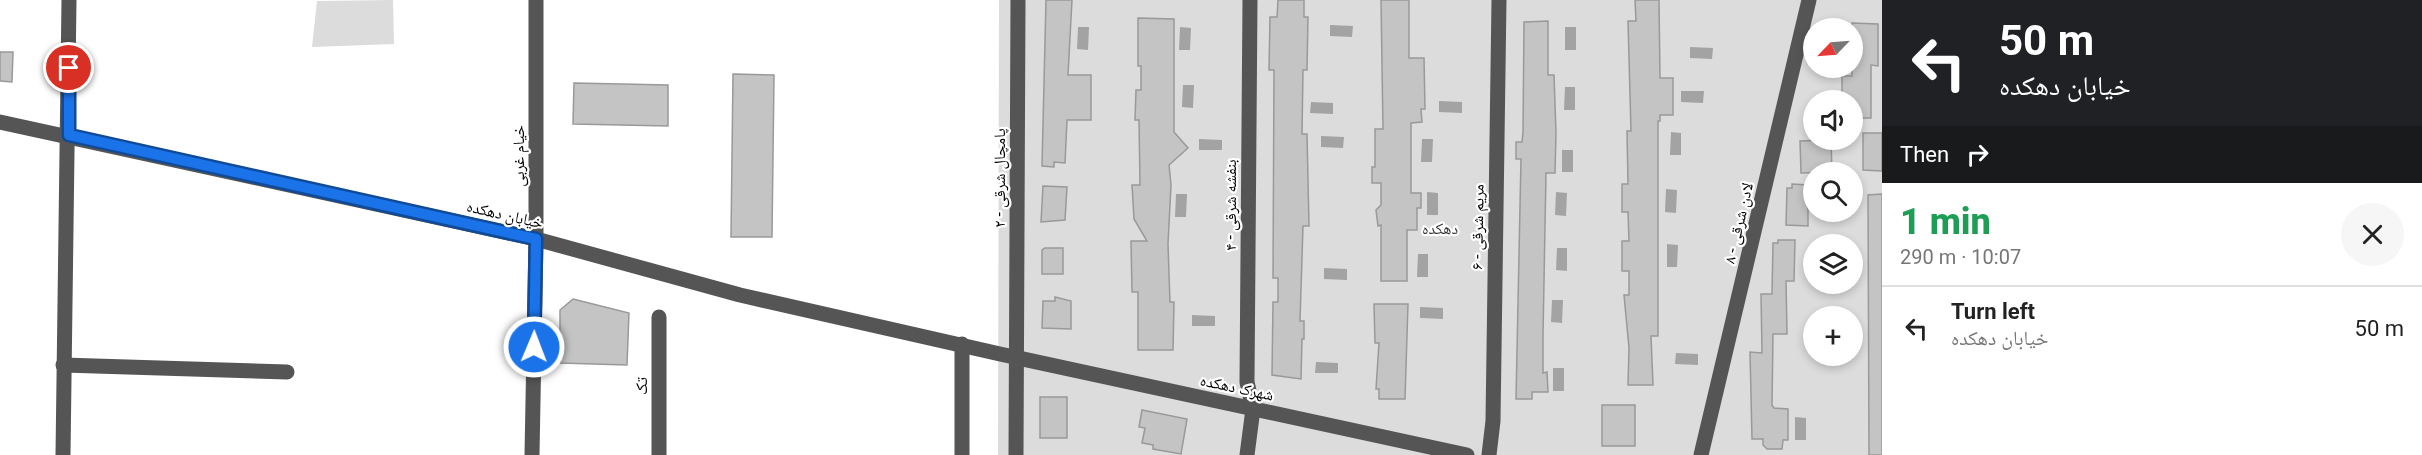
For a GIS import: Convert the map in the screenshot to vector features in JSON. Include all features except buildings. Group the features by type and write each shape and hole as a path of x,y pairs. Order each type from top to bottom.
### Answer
{"street":[{"path":"63,455 69,0"},
{"name":"خیام غربی","path":"532,455 536,239 536,0"},
{"name":"پامچال شرقی - ۲","path":"1016,455 1018,0"},
{"name":"بنفشه شرقی - ۴","path":"1247,455 1252,409 1247,382 1250,0"},
{"name":"مریم شرقی - ۶","path":"1489,455 1493,410 1499,0"},
{"name":"لادن شرقی - ۸","path":"1701,455 1809,0"},
{"name":"خیابان دهکده","path":"0,122 69,135 536,239 740,295 1000,354"},
{"name":"تک","path":"659,317 659,455"},
{"path":"962,344 962,455"},
{"name":"شهرک دهکده","path":"1000,354 1467,455"},
{"path":"63,365 287,372"}],"green space":[{"path":"393,0 394,44 312,47 317,1"},
{"name":"دهکده","path":"999,0 1882,0 1882,455 998,455"}],"shaded area":[{"path":"1330,25 1353,26 1352,37 1330,36"},
{"path":"1078,27 1089,27 1088,50 1077,49"},
{"path":"1180,27 1191,28 1190,50 1179,50"},
{"path":"1565,27 1576,27 1576,50 1565,50"},
{"path":"1690,47 1713,48 1712,59 1690,58"},
{"path":"1183,85 1194,85 1193,108 1182,107"},
{"path":"1565,87 1575,87 1575,110 1564,110"},
{"path":"1681,91 1704,91 1703,103 1681,102"},
{"path":"1439,101 1462,102 1462,113 1439,112"},
{"path":"1311,102 1333,103 1333,114 1310,113"},
{"path":"1671,132 1681,133 1681,155 1670,155"},
{"path":"1321,136 1344,137 1343,148 1321,147"},
{"path":"1199,139 1222,140 1222,150 1199,150"},
{"path":"1422,139 1433,139 1432,162 1421,162"},
{"path":"1562,150 1573,150 1573,172 1562,172"},
{"path":"1666,189 1677,190 1676,213 1665,212"},
{"path":"1427,192 1438,193 1438,215 1427,215"},
{"path":"1556,192 1567,193 1566,216 1555,215"},
{"path":"1176,194 1187,194 1186,217 1175,217"},
{"path":"1667,244 1678,245 1677,267 1667,267"},
{"path":"1557,248 1567,248 1567,271 1556,270"},
{"path":"1418,254 1428,254 1428,277 1417,277"},
{"path":"1324,268 1347,269 1347,280 1324,279"},
{"path":"1552,300 1563,300 1562,323 1551,322"},
{"path":"1420,307 1443,308 1443,319 1420,318"},
{"path":"1192,315 1215,316 1215,326 1192,326"},
{"path":"1676,353 1698,354 1698,365 1675,364"},
{"path":"1316,362 1338,363 1338,373 1315,373"},
{"path":"1553,368 1564,368 1564,391 1553,391"},
{"path":"1795,417 1806,418 1806,440 1795,440"}],"route":[{"path":"69,68 69,135 536,239 534,347"}]}
